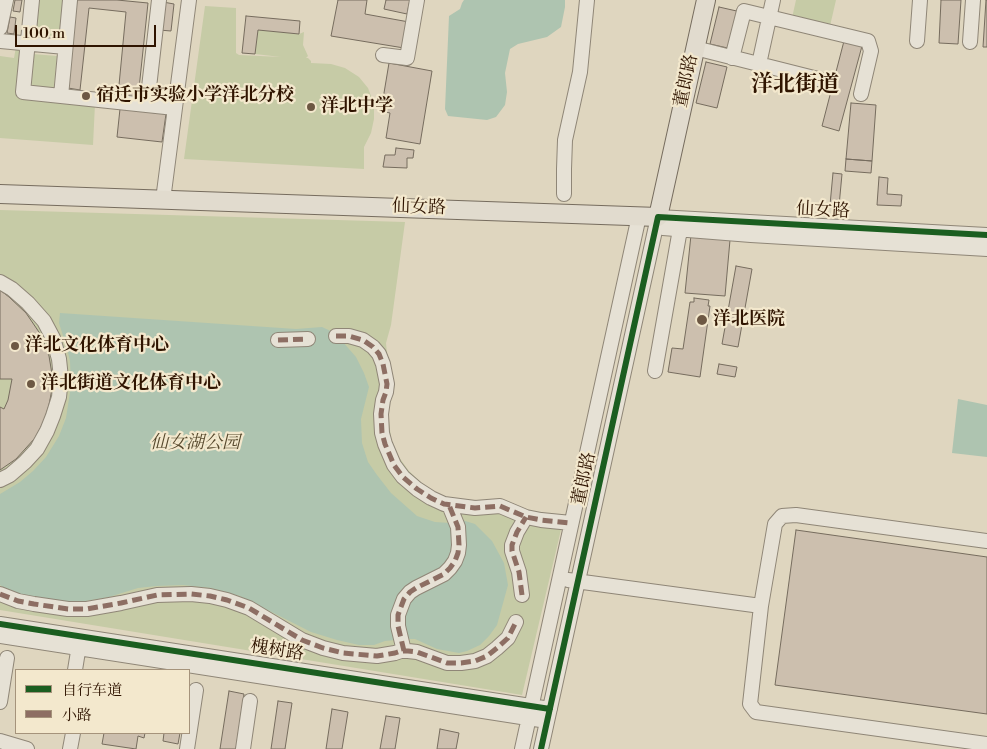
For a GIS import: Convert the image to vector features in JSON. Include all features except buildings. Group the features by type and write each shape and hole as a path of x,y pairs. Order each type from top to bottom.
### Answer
{"main road":[{"name":"董郎路","path":"661,222 706,0"},
{"name":"仙女路","path":"0,194 638,216 661,222"}],"street":[{"path":"0,28 6,0"},
{"path":"32,0 23,92 175,108"},
{"path":"61,96 70,0"},
{"path":"148,105 159,0"},
{"path":"163,200 190,0"},
{"path":"383,54 406,58 417,0"},
{"path":"564,194 565,140 580,72 587,0"},
{"path":"759,64 773,0"},
{"path":"917,41 920,0"},
{"path":"970,42 973,0"},
{"path":"732,58 744,11 868,40 870,51 861,94"},
{"path":"0,41 65,47"},
{"path":"695,48 826,81"},
{"name":"董郎路","path":"522,749 638,216"},
{"name":"仙女路","path":"661,222 987,235"},
{"name":"董郎路","path":"541,749 661,222"},
{"path":"655,371 679,236 684,224 750,235 987,249"},
{"path":"0,282 12,289 28,303 44,321 53,338 59,358 61,378 54,416 37,449 10,475 0,480"},
{"path":"338,336 348,336 363,340 379,354 384,364 387,384 381,422 385,444 394,465 403,477 417,489 444,504 451,511 458,527 458,553 450,568 437,579 410,592 404,599 398,615 398,626 403,646"},
{"path":"278,340 308,339"},
{"path":"451,511 500,506 526,517 571,523"},
{"path":"987,541 796,515 782,516 775,524 761,606 750,704 756,712 987,744"},
{"path":"522,594 512,544 526,517"},
{"path":"559,579 761,606"},
{"path":"0,594 18,601 68,609 87,609 121,604 157,595 191,594 210,596 249,608 302,640 323,648 342,653 377,656 403,646 447,663 475,661 487,656 508,638 516,622"},
{"name":"槐树路","path":"0,624 83,643"},
{"name":"槐树路","path":"0,636 83,643 548,715"},
{"path":"75,669 83,643"},
{"path":"83,643 83,669"},
{"path":"0,702 7,658"},
{"path":"190,729 196,690"},
{"path":"243,749 250,701"},
{"path":"62,749 65,734"},
{"path":"70,749 73,734"},
{"path":"187,749 189,734"},
{"path":"0,741 27,749"}],"green space":[{"path":"39,0 64,0 60,37 35,35"},
{"path":"796,0 836,0 830,26 792,18"},
{"path":"205,6 236,8 236,53 239,55 281,57 255,54 258,30 299,34 304,32 303,45 308,56 306,58 311,63 331,64 345,68 359,77 368,88 374,104 374,119 371,133 364,147 364,169 184,159"},
{"path":"16,47 24,49 18,95 95,104 93,145 0,138 0,56 14,58"},
{"path":"33,54 57,56 54,88 30,86"},
{"name":"仙女湖公园","path":"0,210 405,222 391,325 386,343 391,396 388,409 389,421 391,438 396,453 409,471 427,488 445,498 564,517 522,695 0,610"}],"shaded area":[{"path":"464,0 565,0 561,27 547,37 518,44 510,49 505,73 507,92 505,105 496,117 487,120 448,116 445,109 449,16 460,9"},
{"path":"60,313 296,329 322,327 335,333 356,357 369,387 361,419 362,443 368,462 377,475 391,493 417,516 435,522 450,523 462,520 475,524 492,541 504,563 508,585 497,625 489,636 480,645 459,653 437,649 415,639 385,641 374,645 359,645 311,632 240,596 211,588 183,585 157,586 138,588 109,597 80,602 67,602 21,595 0,585 0,494 20,482 46,457 59,436 66,418 71,386 70,361 59,323"},
{"path":"958,399 987,405 987,457 952,453"}],"marked path":[{"path":"336,336 349,336 363,340 379,354 387,384 381,414 382,433 385,444 394,465 403,477 417,489 444,504 475,508 500,506 526,517 571,523"},
{"path":"278,340 308,339"},
{"path":"404,651 398,626 398,615 404,599 416,588 444,574 455,561 458,553 458,527 449,505"},
{"path":"522,595 519,572 512,551 512,545 526,517"},
{"path":"0,594 18,601 68,609 87,609 157,595 191,594 210,596 249,608 302,640 323,648 343,653 377,656 401,651 417,652 447,663 475,661 487,656 508,638 516,622"}],"cycle path":[{"path":"541,749 658,217 987,235"},
{"path":"0,624 550,709"}],"place":[{"name":"宿迁市实验小学洋北分校","path":"86,96"},
{"name":"洋北中学","path":"311,107"},
{"name":"洋北医院","path":"702,320"},
{"name":"洋北文化体育中心","path":"15,346"},
{"name":"洋北街道文化体育中心","path":"31,384"}],"district":[{"name":"洋北街道","path":"795,86"}]}
